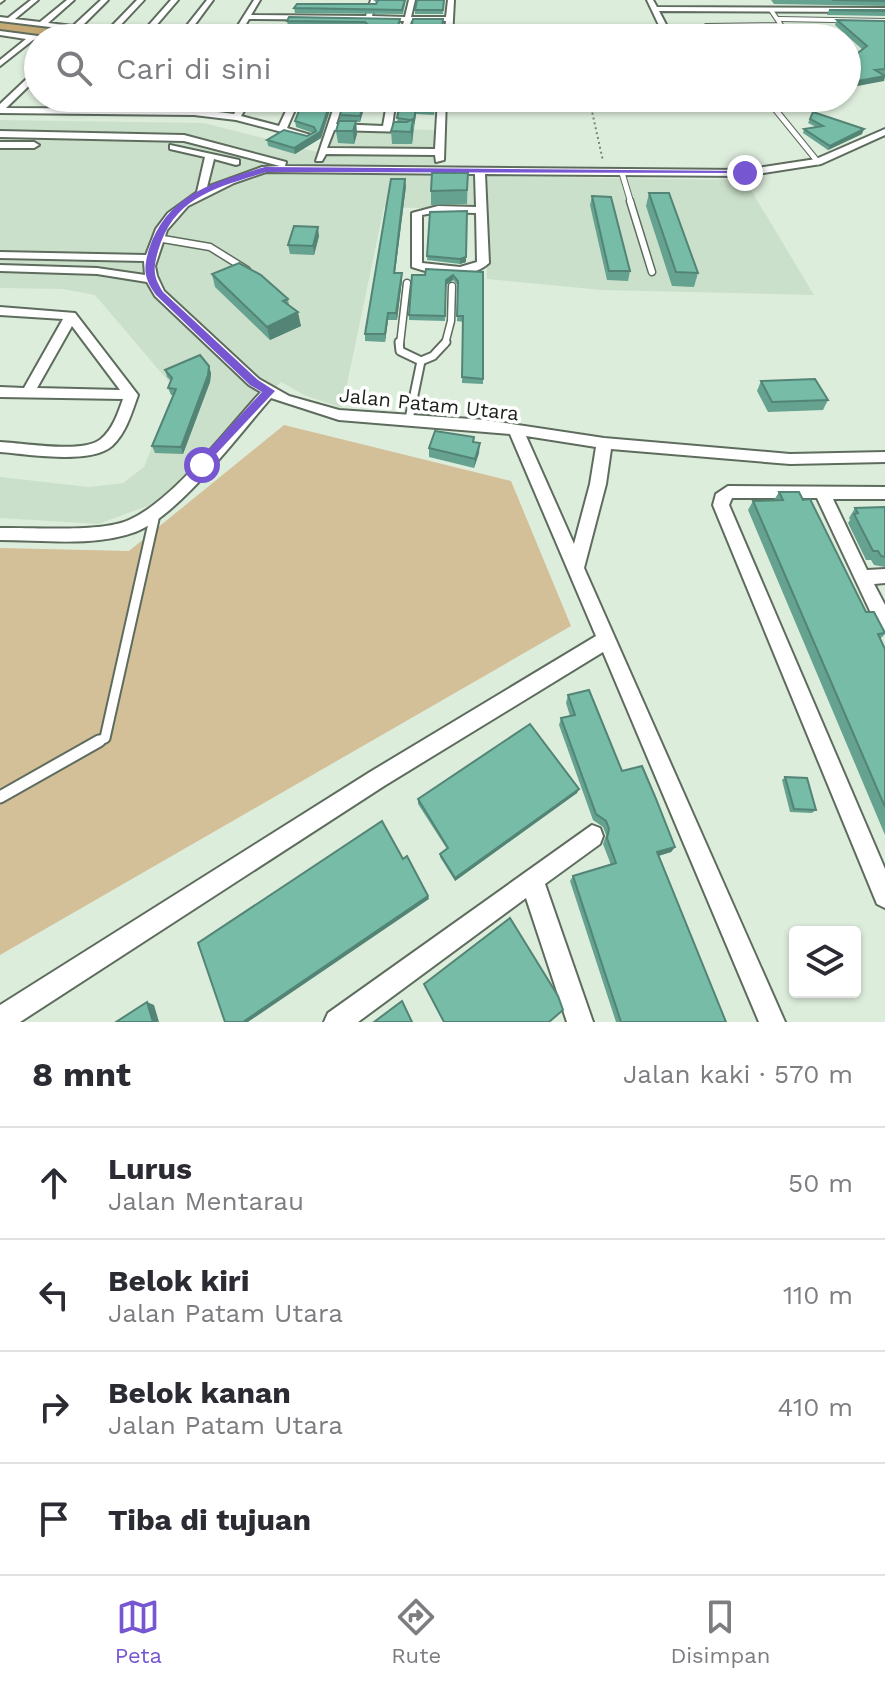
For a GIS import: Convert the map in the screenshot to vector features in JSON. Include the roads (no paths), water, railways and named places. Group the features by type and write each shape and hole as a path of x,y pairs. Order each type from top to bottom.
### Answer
{"street":[{"path":"4,20 35,0"},
{"path":"4,20 42,24 71,0"},
{"path":"79,24 105,0"},
{"path":"118,24 141,0"},
{"path":"154,24 175,0"},
{"path":"192,24 210,0"},
{"path":"243,24 257,0"},
{"path":"406,24 412,0"},
{"path":"449,24 451,3 460,6 460,0"},
{"path":"650,0 662,24"},
{"path":"763,0 771,10"},
{"path":"359,5 374,3 367,24"},
{"path":"279,24 291,4"},
{"path":"654,9 885,10"},
{"path":"247,17 450,19"},
{"path":"0,33 24,36"},
{"path":"0,43 24,38"},
{"path":"0,64 24,43"},
{"path":"1,108 24,86"},
{"path":"1,108 24,107"},
{"path":"214,112 309,136"},
{"path":"236,117 239,112"},
{"path":"282,129 290,112"},
{"path":"315,168 336,112"},
{"path":"387,128 390,112"},
{"path":"439,170 441,112"},
{"path":"330,127 408,129"},
{"path":"398,180 606,173 745,173 818,162 885,132"},
{"path":"0,134 184,138 300,169"},
{"path":"0,145 176,147 265,169 439,170 480,177"},
{"path":"322,151 439,152"},
{"path":"201,191 210,155"},
{"path":"0,268 97,271 150,279 150,258 169,217 201,191 265,169"},
{"path":"480,177 483,263 478,268 434,269 416,265 417,213 438,209 481,210"},
{"path":"0,255 150,258"},
{"name":"Jalan Patam Utara","path":"150,279 159,293 254,382 297,404 339,415 409,419 604,443 790,459 885,457"},
{"path":"2,315 71,316"},
{"path":"28,393 71,316"},
{"path":"71,316 131,395"},
{"path":"0,534 101,533 133,526 174,498 269,391"},
{"path":"0,392 131,395"},
{"path":"0,447 79,450 100,447 113,435 131,395"},
{"path":"516,430 772,1022"},
{"path":"575,571 598,484 604,443"},
{"path":"885,493 728,492 722,498 721,505 885,896"},
{"path":"822,493 885,624"},
{"path":"863,577 885,576"},
{"path":"0,1020 377,779 606,640"},
{"path":"337,1022 592,836"},
{"path":"532,880 580,1022"}],"lane":[{"path":"771,10 780,24"},
{"path":"779,19 885,21"},
{"path":"777,112 818,162"},
{"path":"622,173 652,272"},
{"path":"157,238 210,247 253,275"},
{"path":"407,283 399,335 400,351 421,361 436,358 446,348 451,329 452,286"},
{"path":"409,419 421,361"},
{"path":"0,797 105,738 156,513"}]}
